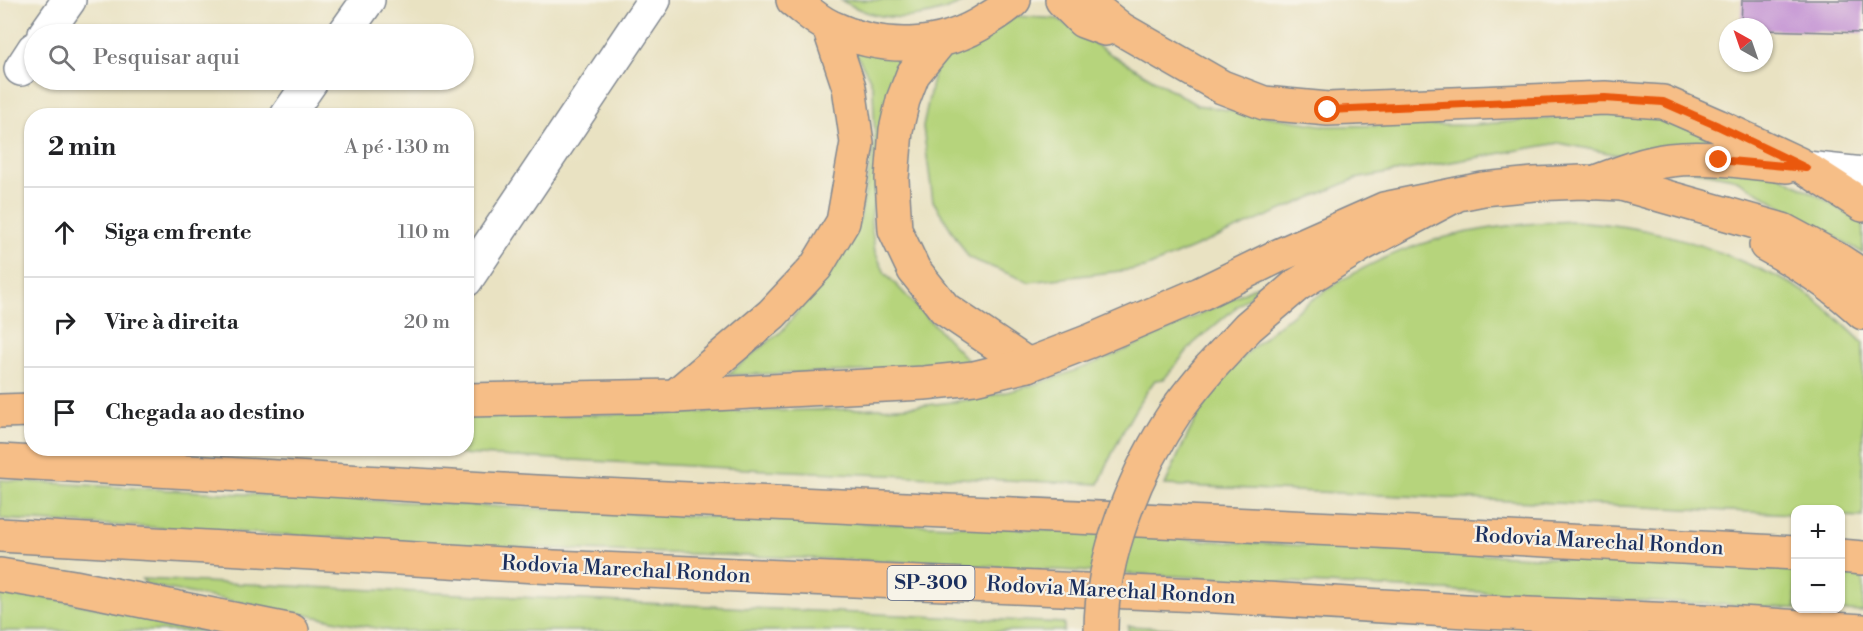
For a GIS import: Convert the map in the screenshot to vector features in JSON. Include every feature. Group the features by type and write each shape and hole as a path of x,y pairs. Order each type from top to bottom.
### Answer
{"main road":[{"path":"793,0 829,27 874,43 908,45 940,41 976,28 1014,0"},
{"path":"1062,0 1083,21 1100,29 1121,29"},
{"path":"1089,0 1097,10 1121,29 1222,87 1264,103 1328,110 1605,98 1663,102 1806,168 1863,205"},
{"path":"675,396 772,314 816,267 843,222 857,143 849,87 829,27"},
{"path":"940,41 913,74 898,120 892,179 895,230 914,270 945,309 1028,365"},
{"path":"1593,183 1622,172 1669,160 1719,160 1806,168"},
{"path":"474,400 675,396 924,383 974,378 1028,365 1200,294 1280,255 1384,209 1458,194 1534,184 1621,184 1783,230 1863,276"},
{"path":"1101,631 1105,579 1134,489 1152,451 1179,407 1210,368 1248,327 1298,285 1361,245 1458,194"},
{"path":"1696,207 1788,257 1838,290 1863,312"},
{"path":"0,411 24,410"},
{"name":"Rodovia Marechal Rondon","path":"0,461 536,492 1380,531 1791,553"},
{"name":"Rodovia Marechal Rondon","path":"0,535 554,567 1188,594 1482,612 1726,622 1863,631"},
{"path":"1845,556 1863,558"},
{"path":"0,575 74,587 292,631"}],"street":[{"path":"52,24 69,0"},
{"path":"351,24 368,0"},
{"path":"474,268 654,0"},
{"path":"292,108 305,90"},
{"path":"1806,168 1863,174"}],"green space":[{"path":"840,0 967,0 930,14 891,17 863,11"},
{"path":"1016,16 1058,19 1112,55 1197,105 1327,126 1473,125 1654,109 1822,198 1863,223 1863,253 1733,178 1559,143 1355,179 1145,268 1029,282 969,258 933,201 923,127 937,58"},
{"path":"850,43 914,51 881,145 871,222 875,252 885,273 975,368 727,375 782,331 827,275 860,219 875,141 873,88"},
{"path":"1573,221 1620,226 1684,240 1776,276 1800,289 1833,314 1863,343 1863,517 1845,516 1845,505 1791,505 1791,514 1165,485 1194,423 1221,381 1259,342 1314,298 1382,259 1416,246 1489,228"},
{"path":"1267,281 1193,344 1164,379 1155,380 1124,430 1099,484 474,455 474,417 862,409 960,401 991,396 1054,378 1116,354"},
{"path":"0,480 732,518 1015,528 1211,541 1791,570 1791,608 884,561 502,547 0,519"},
{"path":"1845,572 1863,574 1863,612 1845,611"},
{"path":"142,579 1064,623 1064,631 392,631 147,585"},
{"path":"0,588 211,631 0,631"},
{"path":"1128,626 1226,631 1128,631"}],"building":[{"path":"1742,0 1863,0 1863,33 1773,30 1773,18 1741,18"}],"route":[{"path":"1328,110 1605,98 1663,102 1806,168 1719,160"}]}
